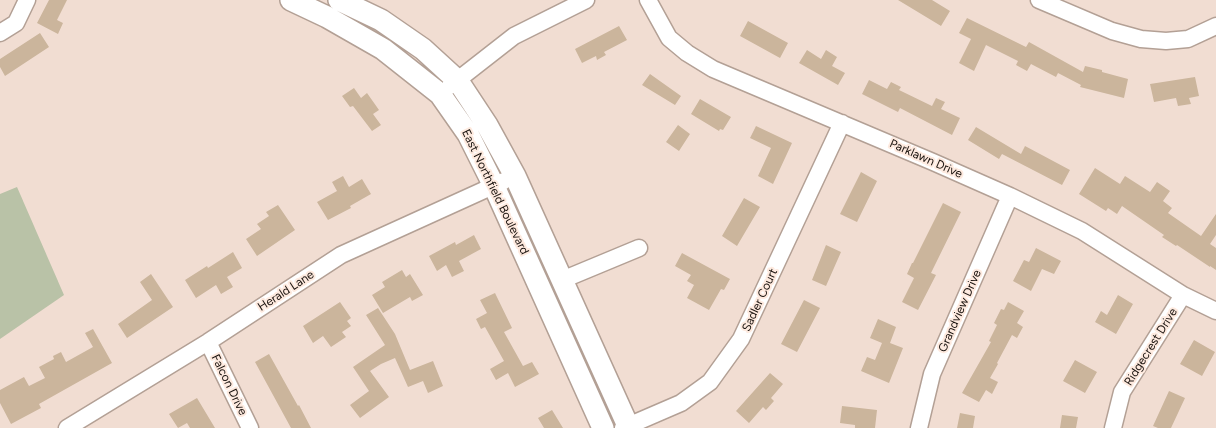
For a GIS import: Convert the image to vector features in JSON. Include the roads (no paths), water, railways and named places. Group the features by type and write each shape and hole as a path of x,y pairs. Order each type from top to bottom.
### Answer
{"main road":[{"name":"East Northfield Boulevard","path":"291,0 383,50 440,94 468,134 494,186 604,428"},
{"name":"East Northfield Boulevard","path":"339,0 381,20 423,49 458,80 488,125 515,176 627,427"}],"street":[{"path":"0,33 16,23 27,0"},
{"path":"440,94 514,36 586,0"},
{"name":"Parklawn Drive","path":"648,0 669,38 693,57 713,69 1010,196 1082,231 1183,295 1216,311"},
{"path":"1039,0 1112,31 1141,39 1166,41 1188,38 1216,26"},
{"name":"Sadler Court","path":"627,427 681,403 710,382 741,339 842,123"},
{"name":"Herald Lane","path":"68,428 208,342 341,255 515,176"},
{"name":"Grandview Drive","path":"919,428 932,374 1010,196"},
{"path":"562,280 639,248"},
{"name":"Ridgecrest Drive","path":"1113,428 1122,392 1183,295"},
{"name":"Falcon Drive","path":"208,342 250,428"}]}
